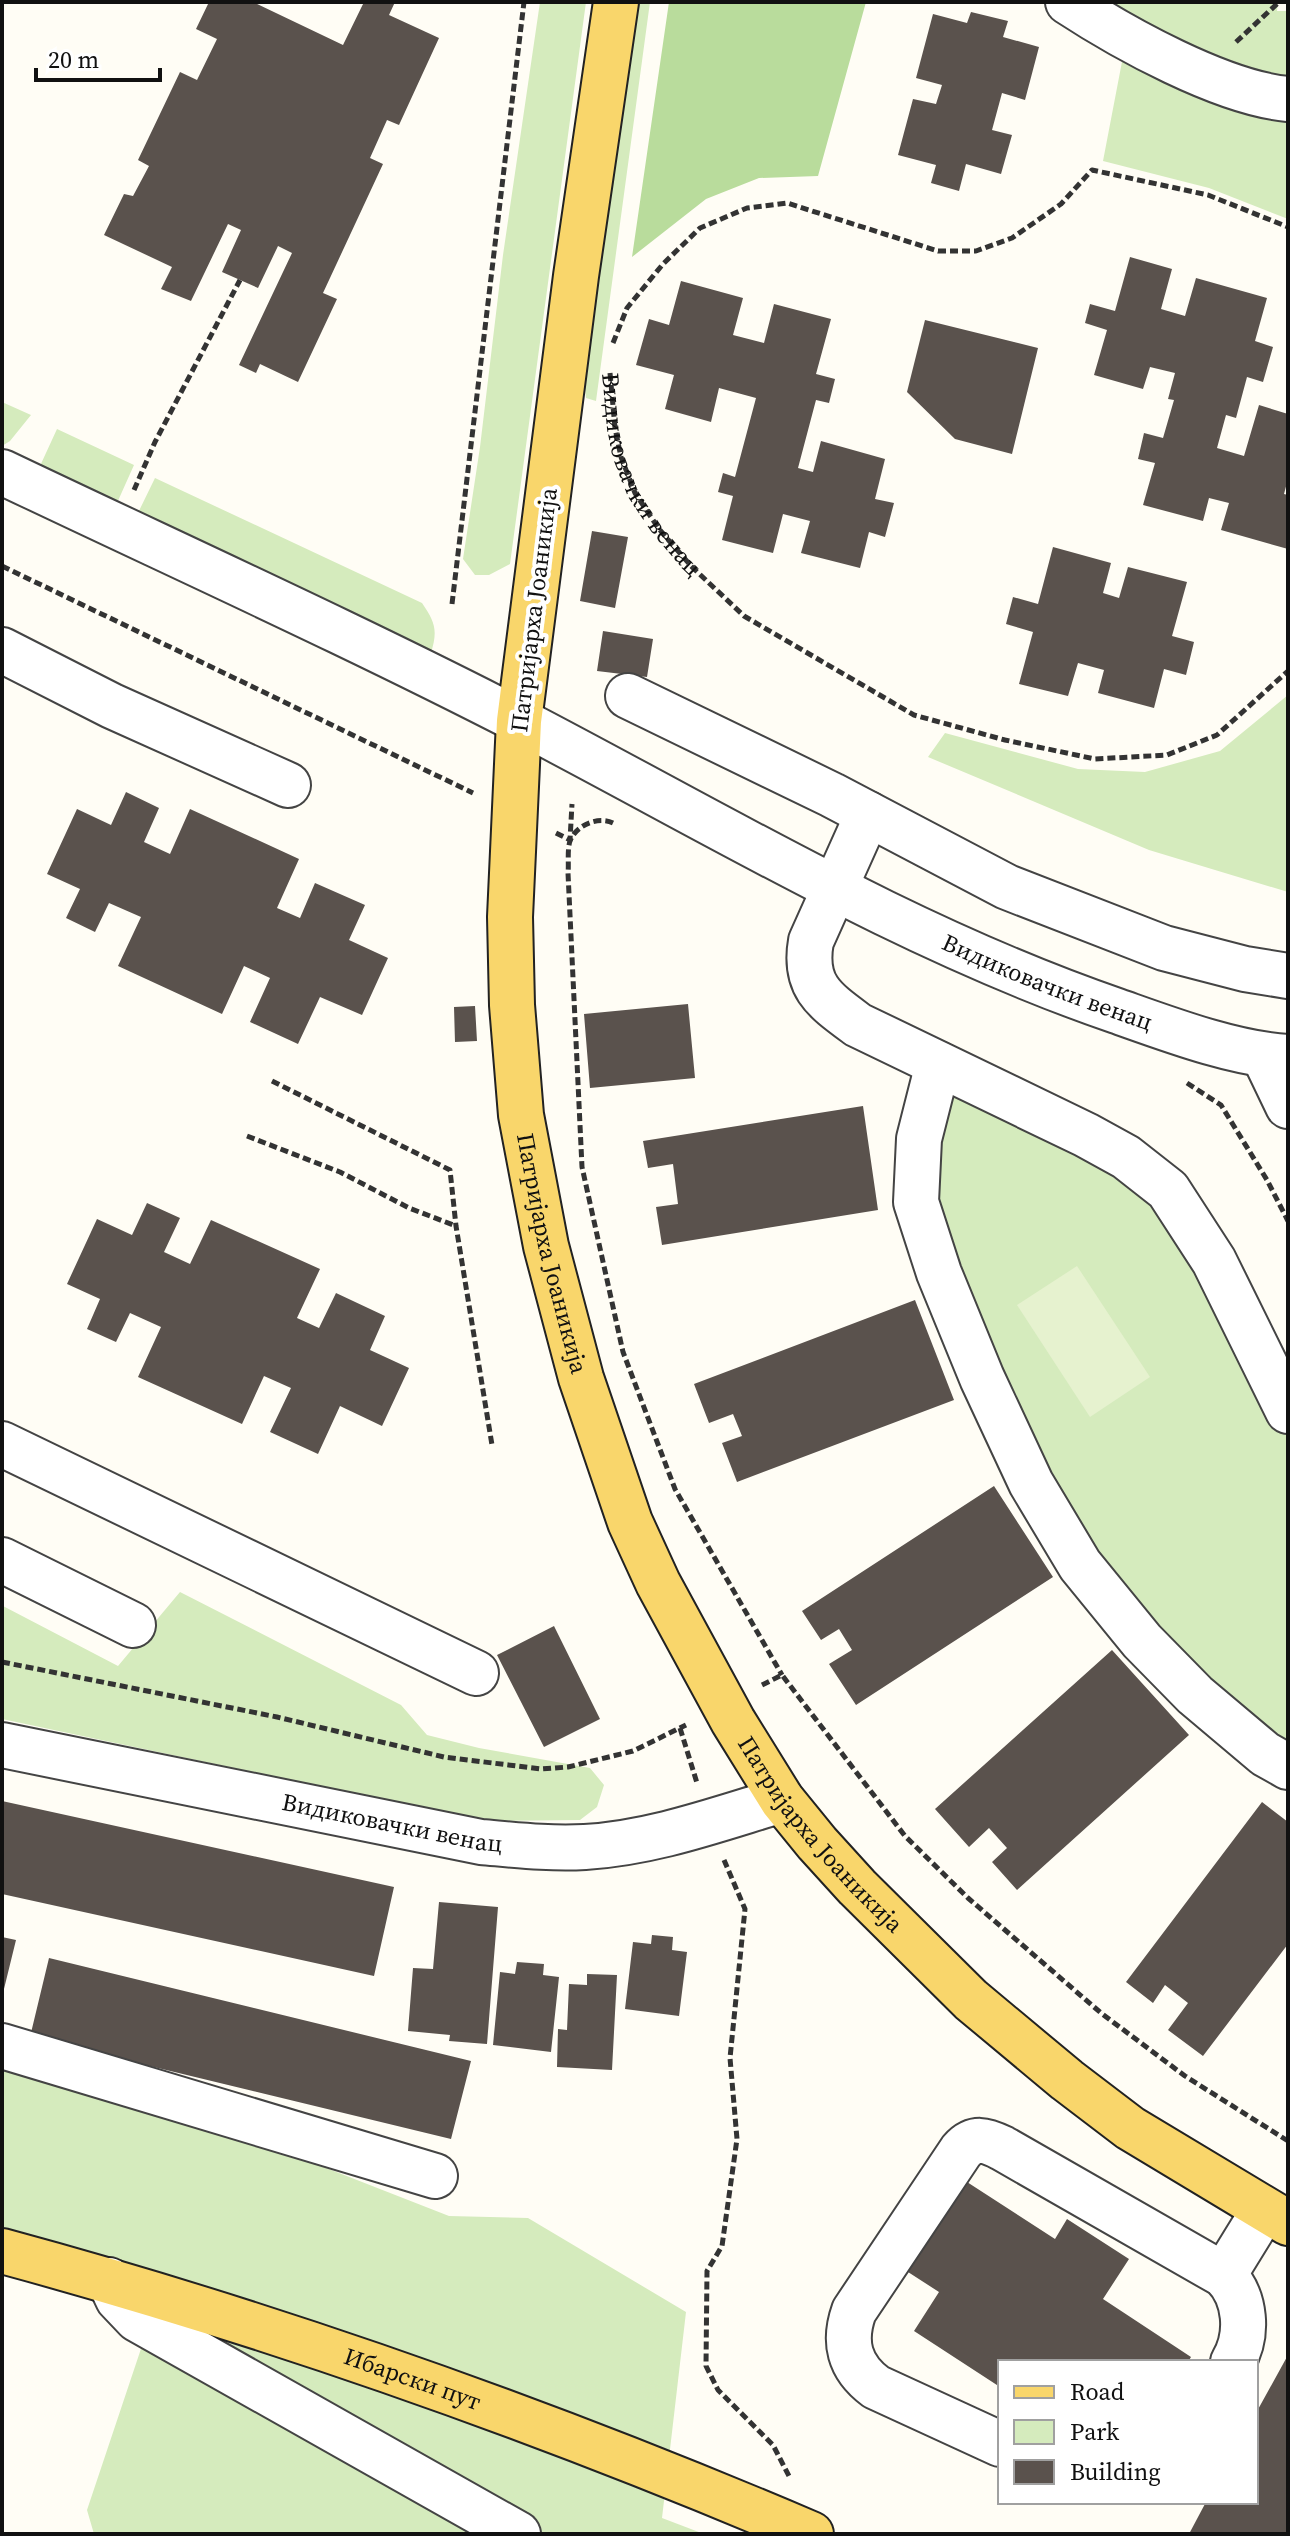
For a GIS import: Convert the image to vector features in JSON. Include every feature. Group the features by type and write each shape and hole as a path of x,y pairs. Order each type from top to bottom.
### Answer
{"main road":[{"name":"Патријарха Јоаникија","path":"616,2 574,292 519,721 510,917 512,1005 521,1115 546,1246 581,1378 630,1522 690,1646 782,1800 857,1887 971,2000 1130,2128 1276,2216"},
{"name":"Ибарски пут","path":"2,2251 109,2280 365,2360 682,2480 810,2533"}],"street":[{"path":"1068,2 1117,33 1202,73 1238,87 1288,99"},
{"name":"Видиковачки венац","path":"2,472 416,669 834,889 990,964 1154,1024 1276,1056"},
{"path":"2,650 112,706 288,785"},
{"path":"628,696 868,814 1007,887 1164,948 1245,969 1288,976"},
{"path":"868,814 811,941 807,962 810,978 834,1008 858,1025 1099,1142 1126,1157 1168,1190 1214,1261 1288,1411"},
{"path":"1276,1056 1288,1106"},
{"path":"938,1064 919,1139 916,1202 939,1273 982,1378 1031,1483 1080,1565 1142,1641 1200,1699 1265,1754 1288,1767"},
{"path":"2,1444 476,1673"},
{"path":"2,1560 133,1625"},
{"name":"Видиковачки венац","path":"2,1745 481,1842 541,1848 628,1842 782,1800"},
{"path":"2,2046 435,2176"},
{"path":"998,2443 876,2387 861,2376 851,2358 847,2341 854,2311 967,2144 976,2140 989,2141 1224,2275 1240,2297 1243,2325 1234,2360"},
{"path":"1224,2275 1276,2216"},
{"path":"109,2280 118,2299 137,2319 518,2534"}],"path":[{"path":"452,604 524,2"},
{"path":"1202,73 1279,2"},
{"name":"Видиковачки венац","path":"611,348 627,308 663,264 700,228 747,208 787,203 938,251 976,251 1012,238 1061,204 1092,170 1208,195 1288,227"},
{"path":"116,527 155,442 240,280"},
{"name":"Видиковачки венац","path":"610,362 611,400 621,457 635,493 659,529 691,566 744,616 914,715 1005,740 1095,759 1167,755 1217,735 1288,671"},
{"path":"2,566 481,797"},
{"path":"572,804 568,873 582,1167 623,1352 675,1489 782,1675"},
{"path":"570,840 584,824 606,820 620,827"},
{"path":"1176,1078 1221,1105 1288,1221"},
{"path":"272,1081 450,1170 456,1226 492,1445"},
{"path":"247,1136 340,1172 409,1208 456,1226"},
{"path":"680,1728 709,1822 745,1909 730,2058 737,2139 722,2246 707,2271 706,2366 718,2390 773,2445 794,2486 810,2533"}],"green space":[{"path":"540,2 586,2 510,564 489,575 475,575 463,559"},
{"path":"635,2 650,2 596,401 586,398 583,371"},
{"path":"669,2 866,2 818,176 759,178 706,199 632,257"},
{"path":"1096,2 1278,2 1277,11 1288,11 1288,92"},
{"path":"1125,46 1288,104 1288,219 1209,188 1103,161"},
{"path":"2,402 31,415 10,441 2,446"},
{"path":"57,429 134,465 117,503 40,466"},
{"path":"155,478 422,603 434,626 431,653 137,515"},
{"path":"1288,695 1288,892 1149,850 928,757 945,733 1078,769 1145,772 1220,751"},
{"path":"938,1064 1126,1157 1288,1415 1288,1767 1142,1641 982,1378 919,1139"},
{"path":"1077,1266 1150,1377 1090,1417 1017,1305"},
{"path":"180,1592 401,1705 427,1735 479,1748 590,1768 604,1785 597,1807 580,1820 483,1821 2,1719 3,1606 118,1666"},
{"path":"2,2046 47,2059 449,2216 528,2218 686,2312 662,2518 704,2534 94,2534 87,2510 159,2295 2,2251"}],"building":[{"path":"209,2 253,2 343,45 364,2 395,2 389,15 439,38 399,125 387,120 370,158 383,164 323,293 337,299 298,382 260,364 256,373 239,365 292,253 278,246 258,288 222,272 241,230 228,224 191,301 161,289 172,267 104,235 124,194 133,196 149,166 138,160 180,72 197,80 217,39 196,29"},
{"path":"971,12 1008,21 1003,37 1039,47 1025,100 1002,93 992,130 1012,135 1001,174 966,164 959,191 931,183 936,165 898,155 913,99 936,104 942,85 916,78 933,14 967,23"},
{"path":"1130,257 1172,269 1161,309 1185,316 1196,278 1267,298 1255,341 1273,347 1263,382 1247,377 1236,418 1226,415 1217,448 1244,456 1259,405 1288,414 1288,479 1284,494 1288,495 1288,549 1221,530 1229,503 1209,498 1203,521 1143,505 1155,463 1138,459 1144,433 1163,438 1174,400 1168,399 1175,373 1150,367 1143,389 1094,375 1107,330 1085,323 1090,304 1115,311"},
{"path":"681,281 743,298 733,335 764,343 774,304 831,319 816,374 835,379 829,403 816,400 798,468 813,472 821,441 885,459 875,499 894,503 885,537 869,532 860,568 801,553 810,521 783,514 773,553 722,540 733,496 718,492 723,473 735,477 756,398 719,388 711,422 665,409 674,375 636,365 649,319 669,325"},
{"path":"925,320 1038,348 1012,454 955,439 907,392"},
{"path":"592,531 628,537 615,608 580,601"},
{"path":"1053,547 1111,563 1103,593 1119,598 1128,567 1187,582 1172,636 1194,642 1186,675 1164,669 1154,708 1098,693 1104,670 1078,663 1068,696 1019,684 1033,632 1006,624 1013,597 1038,604"},
{"path":"603,631 653,639 647,677 597,671"},
{"path":"126,792 159,808 144,842 170,854 190,809 299,859 277,908 300,918 315,883 365,905 349,940 388,958 362,1015 320,997 298,1044 250,1022 270,978 244,966 222,1014 118,966 141,917 109,903 95,932 66,918 80,889 47,874 77,809 111,825"},
{"path":"688,1004 695,1078 590,1088 584,1014"},
{"path":"475,1006 477,1041 455,1042 454,1007"},
{"path":"863,1106 878,1210 662,1245 656,1207 678,1204 673,1164 648,1168 643,1141"},
{"path":"147,1203 180,1218 164,1252 190,1264 211,1220 320,1269 297,1318 319,1328 336,1293 385,1316 370,1350 409,1368 382,1426 340,1406 318,1454 270,1432 291,1388 264,1376 242,1424 138,1377 161,1327 130,1313 116,1342 87,1329 100,1299 67,1284 97,1219 132,1235"},
{"path":"915,1300 954,1400 737,1482 722,1443 742,1436 733,1414 709,1423 694,1384"},
{"path":"994,1486 1053,1577 856,1705 829,1664 852,1650 839,1629 821,1640 802,1611"},
{"path":"554,1626 600,1719 544,1747 497,1655"},
{"path":"1112,1650 1189,1735 1017,1890 992,1862 1007,1848 989,1828 969,1847 935,1809"},
{"path":"2,1801 394,1887 374,1976 2,1894"},
{"path":"1262,1802 1288,1822 1288,1944 1203,2056 1168,2030 1188,2003 1165,1985 1153,2003 1126,1982"},
{"path":"439,1902 498,1907 487,2044 449,2041 450,2035 408,2031 413,1968 433,1969"},
{"path":"652,1935 673,1937 672,1950 687,1952 679,2016 625,2009 633,1942 651,1944"},
{"path":"2,1937 16,1940 3,1993 2,1992"},
{"path":"49,1958 471,2061 451,2139 30,2037"},
{"path":"517,1962 544,1964 543,1975 559,1977 551,2052 493,2045 500,1972 515,1974"},
{"path":"587,1974 617,1975 612,2070 557,2067 558,2029 567,2030 569,1984 587,1985"},
{"path":"967,2182 1055,2239 1067,2219 1129,2259 1103,2299 1191,2357 1189,2360 998,2360 998,2386 914,2331 939,2292 908,2272"},
{"path":"1288,2355 1288,2534 1189,2534 1205,2504 1258,2504 1258,2409"}]}
